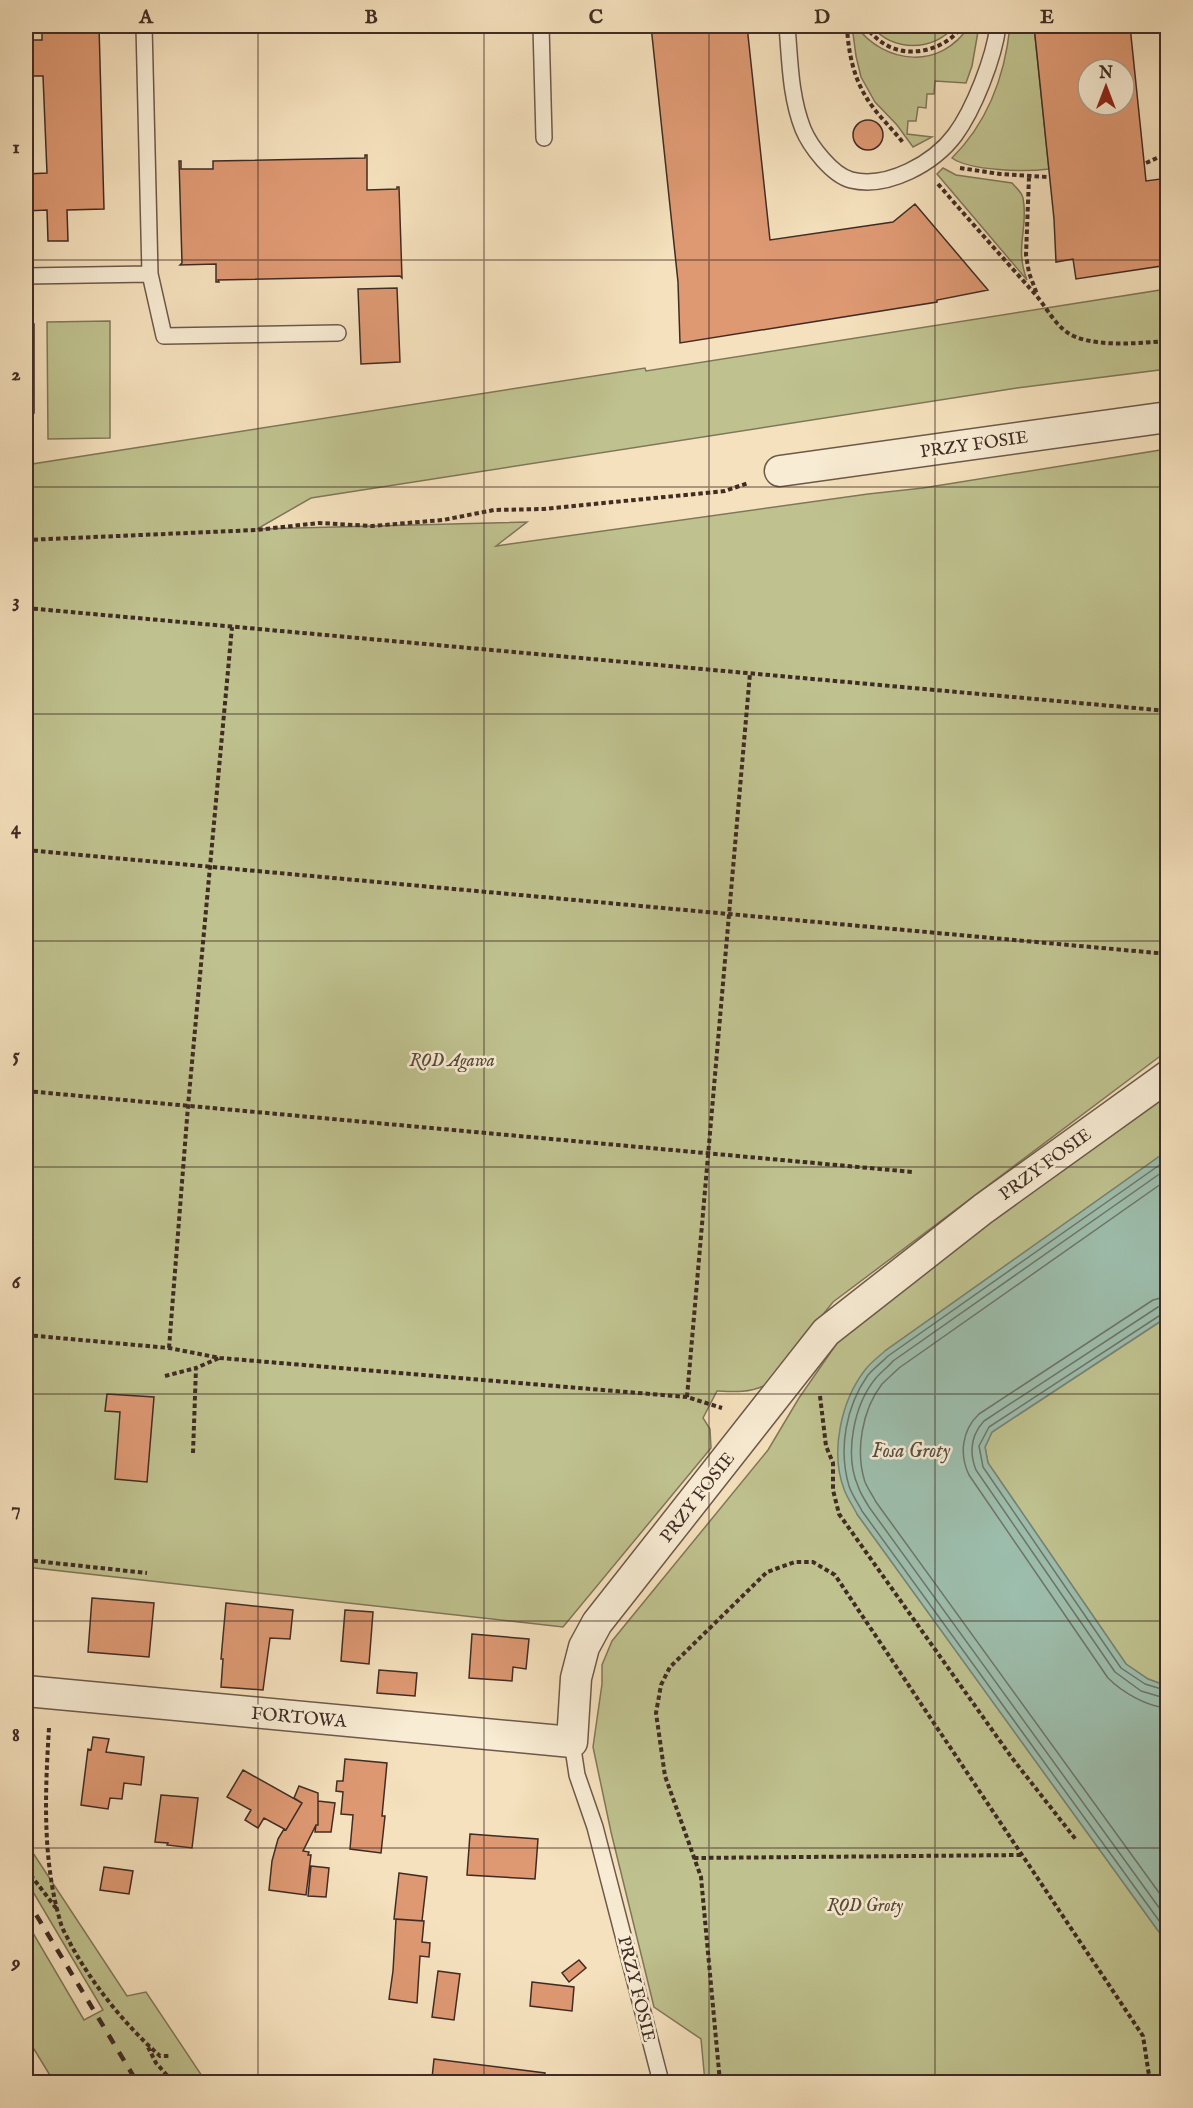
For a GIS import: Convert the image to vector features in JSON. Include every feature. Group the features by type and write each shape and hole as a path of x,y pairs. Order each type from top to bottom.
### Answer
{"street":[{"name":"PRZY FOSIE","path":"780,471 1167,417"},
{"name":"PRZY FOSIE","path":"572,1742 576,1678 584,1647 597,1623 826,1332 983,1209 1167,1076"},
{"name":"FORTOWA","path":"38,1693 572,1742"}],"lane":[{"path":"144,26 150,274 164,336 338,333"},
{"path":"541,26 543,138"},
{"path":"786,26 793,95 803,129 816,151 837,173 850,180 880,181 935,156 954,136 974,105 998,26"},
{"path":"26,276 150,274"},
{"name":"PRZY FOSIE","path":"572,1742 577,1775 595,1827 661,2082"}],"path":[{"path":"864,26 874,37 890,47 909,51 927,50 945,43 962,26"},
{"path":"1146,163 1167,153"},
{"path":"935,156 952,166 975,171 1048,177"},
{"path":"1029,177 1026,255 1029,273 1038,298"},
{"path":"1046,308 1059,326 1075,337 1133,344 1167,342"},
{"path":"26,540 256,530 319,523 372,526 443,520 494,510 544,509 725,491 780,471"},
{"path":"26,608 1167,711"},
{"path":"169,1348 188,1106 232,627"},
{"path":"687,1397 750,673"},
{"path":"26,850 1167,954"},
{"path":"26,1091 913,1172"},
{"path":"26,1335 169,1348 220,1358 687,1397 711,1404"},
{"path":"165,1376 196,1368 220,1358"},
{"path":"193,1453 196,1368"},
{"path":"795,1371 819,1390 826,1446 833,1463 833,1490 839,1514 1012,1758 1077,1841"},
{"path":"26,1560 147,1573"},
{"path":"720,2082 701,1877 665,1776 656,1713 661,1685 670,1667 767,1572 795,1562 813,1562 835,1575 1143,2036 1150,2082"},
{"path":"38,1693 46,1772 46,1832 51,1880 61,1926 85,1970 147,2045 160,2056 170,2056"},
{"path":"694,1858 1022,1855"},
{"path":"26,1869 58,1911"},
{"path":"147,2045 156,2063 173,2082"}],"green space":[{"path":"852,26 856,26 882,49 897,55 913,57 929,56 944,50 969,26 979,26 972,66 966,83 935,81 934,94 927,94 926,108 918,107 916,121 908,121 907,134 932,137 913,147 897,125 875,102 861,77"},
{"path":"871,26 955,26 935,41 913,46 891,41"},
{"path":"1010,26 1034,26 1049,169 985,168 972,166 952,158 976,129 993,97 1004,62"},
{"path":"943,168 956,175 1012,183 1020,192 1024,209 1022,257 1027,280 937,174"},
{"name":"ROD Agawa","path":"1167,289 1167,369 1017,388 311,498 257,529 527,522 496,546 923,488 1167,449 1167,1051 833,1302 766,1385 748,1391 717,1391 703,1418 710,1429 711,1448 563,1627 26,1567 26,465"},
{"path":"110,321 110,438 48,439 47,322"},
{"name":"ROD Groty","path":"1167,1096 1167,1151 885,1351 857,1514 1167,1943 1167,2082 705,2082 701,2039 654,2007 611,1832 593,1747 602,1684 602,1665 612,1641 768,1450 799,1398 853,1320"},
{"path":"1167,1317 1167,1686 1148,1679 1126,1664 988,1463 985,1447 992,1432"},
{"path":"26,1813 33,1813 33,1853 127,1996 146,1992 206,2082 54,2082 26,2036 26,1921 84,2020 103,2010 26,1880"}],"water":[{"name":"Fosa Groty","path":"1167,1151 1167,1317 992,1432 985,1447 988,1463 1126,1664 1148,1679 1167,1686 1167,1943 857,1514 848,1499 840,1475 838,1443 840,1427 850,1396 872,1362"}],"building":[{"path":"42,26 99,26 104,209 67,210 68,241 48,241 47,210 26,211 26,174 47,173 43,76 26,76 26,40 42,40"},
{"path":"651,26 747,26 770,240 893,222 915,204 988,290 937,300 937,302 680,343 678,282"},
{"path":"1034,26 1130,26 1133,57 1076,57 1076,117 1136,117 1136,84 1146,181 1168,178 1168,265 1076,279 1073,259 1056,262 1054,219"},
{"path":"868,120 879,124 883,135 879,146 868,150 857,146 853,135 857,124"},
{"path":"367,155 367,190 397,189 399,187 402,278 400,276 218,280 219,282 216,282 216,264 180,265 182,263 179,161 181,161 181,169 213,169 213,161 365,158"},
{"path":"397,288 400,362 361,364 358,289"},
{"path":"26,324 34,324 34,413 26,413"},
{"path":"107,1394 154,1397 147,1482 115,1479 120,1412 105,1411"},
{"path":"92,1598 154,1603 149,1657 88,1652"},
{"path":"226,1603 293,1610 290,1639 270,1638 263,1690 221,1687"},
{"path":"345,1610 373,1612 369,1664 341,1661"},
{"path":"472,1634 529,1639 526,1669 513,1667 512,1681 469,1678"},
{"path":"379,1670 417,1673 415,1696 377,1693"},
{"path":"93,1737 109,1739 106,1752 144,1757 141,1785 124,1783 122,1799 110,1798 108,1809 81,1805 88,1749 91,1750"},
{"path":"345,1759 387,1763 381,1853 350,1849 353,1815 341,1814 343,1792 336,1791 337,1781 343,1781"},
{"path":"243,1770 302,1803 286,1830 264,1818 258,1828 245,1820 251,1810 227,1797"},
{"path":"299,1786 318,1793 318,1825 303,1851 311,1855 306,1895 269,1890 272,1861 278,1839 302,1803 294,1798"},
{"path":"161,1795 198,1798 192,1848 155,1842"},
{"path":"318,1801 335,1803 331,1832 315,1832 316,1825 318,1825"},
{"path":"470,1834 538,1839 535,1879 467,1875"},
{"path":"311,1866 329,1868 326,1897 308,1896"},
{"path":"104,1867 133,1871 129,1894 100,1890"},
{"path":"399,1873 427,1877 422,1921 394,1919"},
{"path":"396,1919 424,1921 422,1942 430,1943 429,1957 420,1956 417,2003 389,1999"},
{"path":"579,1960 586,1968 569,1982 562,1973"},
{"path":"438,1971 460,1974 454,2020 432,2017"},
{"path":"532,1982 574,1987 572,2011 530,2006"},
{"path":"434,2059 545,2073 544,2082 436,2082 436,2079 432,2078"}],"railway":[{"path":"26,1898 137,2082"}]}
